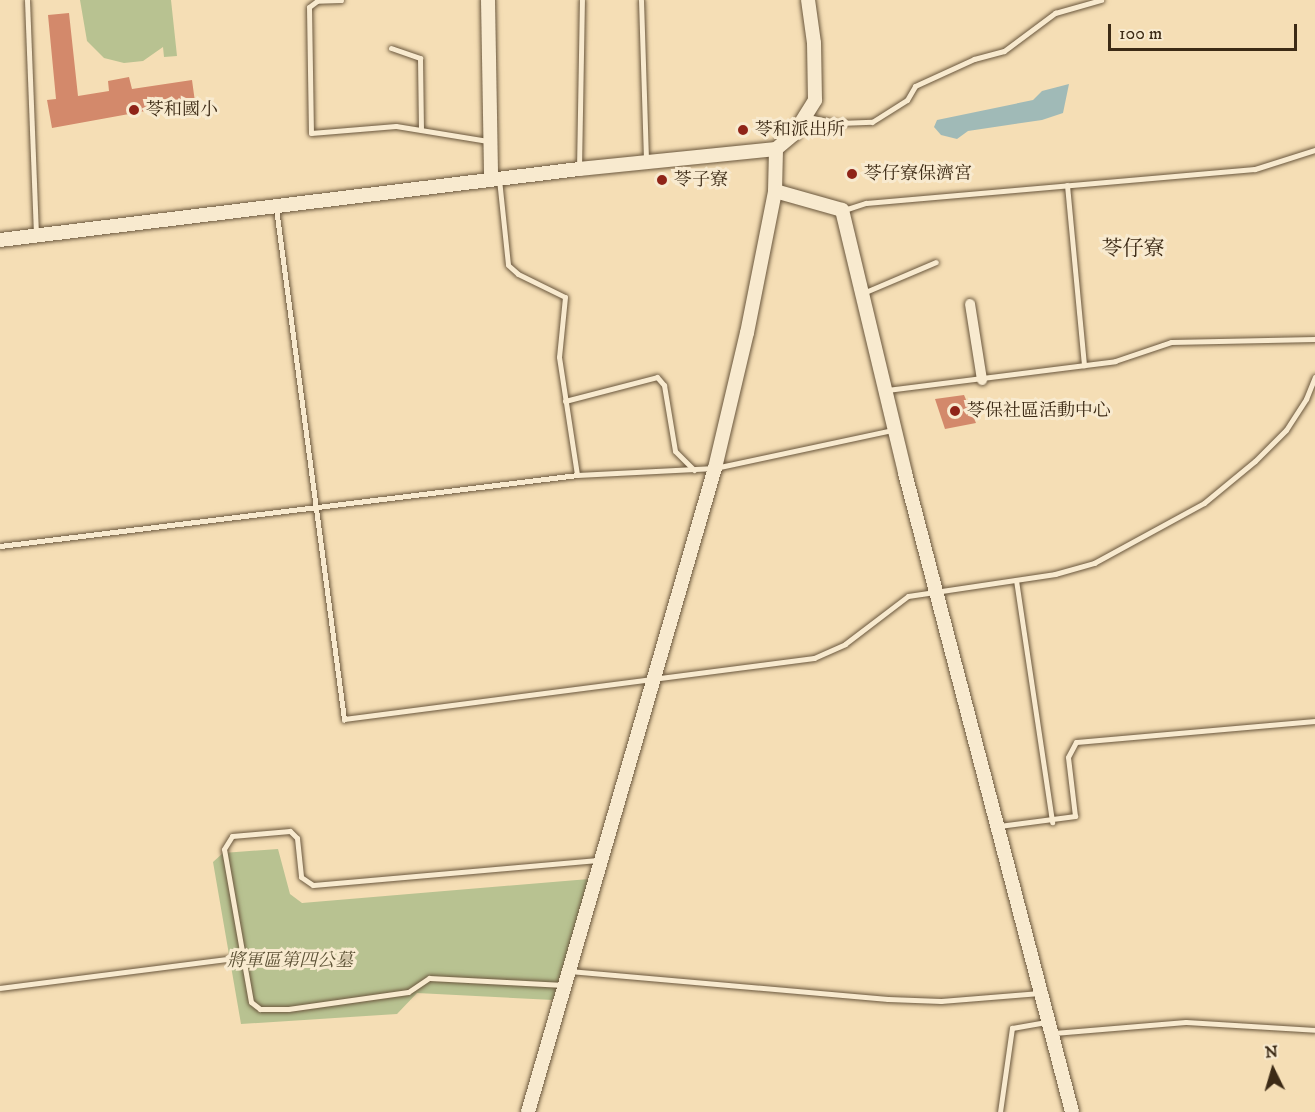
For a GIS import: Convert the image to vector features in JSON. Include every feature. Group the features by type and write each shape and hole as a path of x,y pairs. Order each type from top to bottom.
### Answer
{"street":[{"path":"488,0 488,141 495,179"},
{"path":"0,240 579,169 776,149 807,117 815,100 808,0"},
{"path":"528,1112 651,678 715,468 747,333 774,191 776,149"},
{"path":"774,191 842,210 894,430 939,592 1072,1112"},
{"path":"970,304 982,380"}],"lane":[{"path":"27,0 36,235"},
{"path":"341,0 317,1 309,7 311,134 396,126 488,141"},
{"path":"579,169 582,0"},
{"path":"641,0 646,163"},
{"path":"807,117 839,123 872,122 907,100 915,86 974,59 1004,51 1055,13 1101,0"},
{"path":"391,48 420,58 421,130"},
{"path":"842,210 866,203 1256,169 1315,150"},
{"path":"495,179 508,265 518,274 565,297 560,357 577,475"},
{"path":"1067,185 1084,365"},
{"path":"276,205 344,719 814,658 845,644 908,596 1016,580 1094,563 1204,502 1286,430 1315,377"},
{"path":"861,293 936,262"},
{"path":"886,390 982,380 1115,361 1171,342 1315,339"},
{"path":"565,401 657,377 664,385 675,452 694,470"},
{"path":"0,546 315,505 577,475 715,468 894,430"},
{"path":"1016,580 1052,822"},
{"path":"999,826 1052,822 1075,816 1068,757 1076,742 1315,721"},
{"path":"564,985 429,978 408,993 288,1009 260,1009 251,1002 224,849 232,836 290,831 297,838 301,877 313,885 600,860"},
{"path":"0,988 242,957"},
{"path":"569,970 888,999 975,999 1040,993"},
{"path":"1000,1112 1012,1028 1186,1022 1315,1030"}],"green space":[{"path":"80,0 171,0 177,56 164,57 163,47 143,61 124,63 104,58 87,41"},
{"name":"將軍區第四公墓","path":"278,849 290,894 302,903 589,879 553,1000 417,993 397,1014 241,1024 213,862 223,853"}],"water":[{"path":"1069,84 1063,113 1042,120 968,131 957,139 941,135 934,127 937,120 1033,100 1042,91"}],"building":[{"path":"69,13 78,96 109,91 108,81 129,77 132,89 192,80 195,102 52,128 47,100 56,99 48,15"},
{"name":"苓保社區活動中心","path":"964,395 976,423 945,429 935,399"}],"place":[{"name":"苓和國小","path":"134,110"},
{"name":"苓和派出所","path":"743,130"},
{"name":"苓仔寮保濟宮","path":"852,174"},
{"name":"苓子寮","path":"662,180"},
{"name":"苓保社區活動中心","path":"955,411"}],"district":[{"name":"苓仔寮","path":"1133,249"}]}
